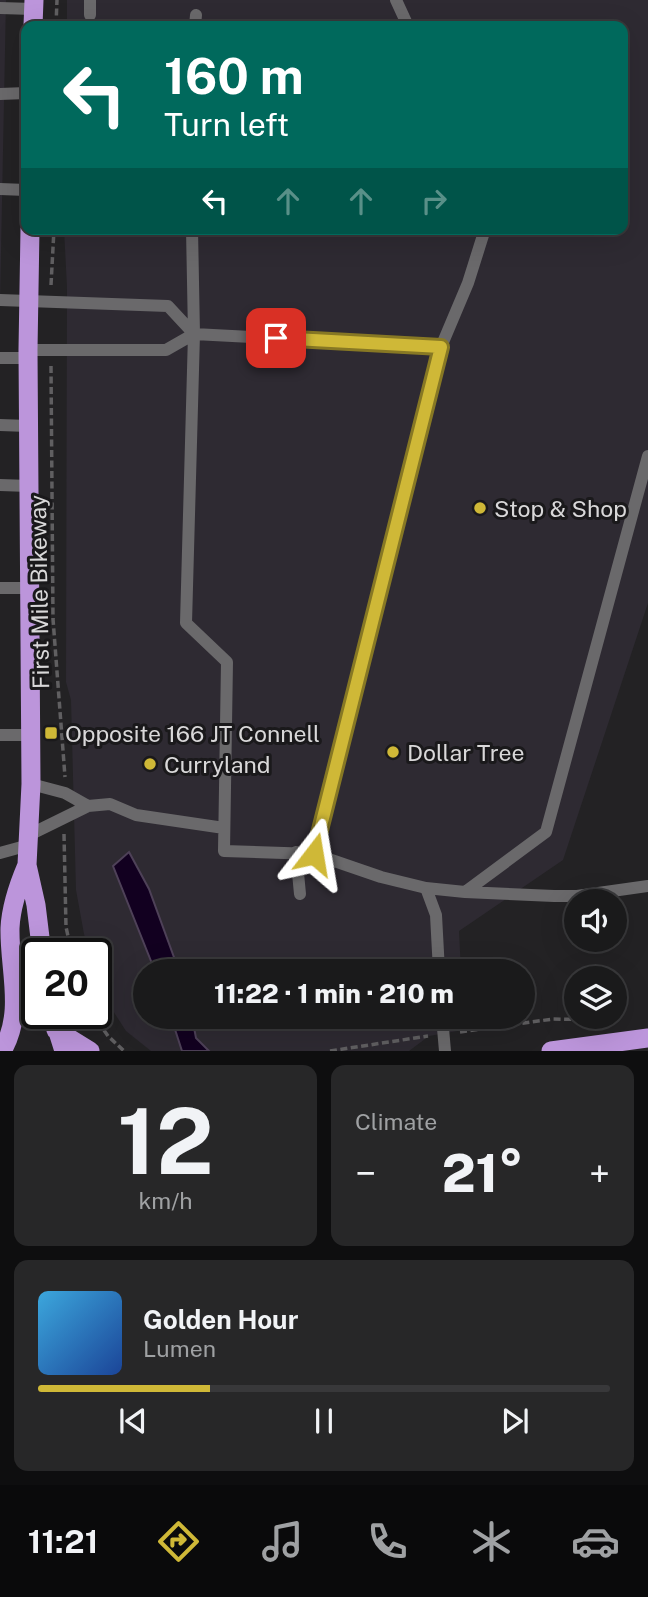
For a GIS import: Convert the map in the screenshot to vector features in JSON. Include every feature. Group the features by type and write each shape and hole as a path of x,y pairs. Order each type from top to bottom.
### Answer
{"highway":[{"path":"31,235 39,301 28,354 31,784 27,865 40,938"},
{"path":"2,1051 13,1026 16,1008 5,940 18,886 27,865"},
{"path":"57,1029 64,1051"},
{"path":"64,1029 90,1051"},
{"path":"551,1051 648,1038"}],"lane":[{"path":"90,0 90,15"},
{"path":"396,0 406,21"},
{"path":"0,8 33,12"},
{"path":"0,94 21,93"},
{"path":"0,189 21,190"},
{"path":"192,235 194,334 186,623 226,662 224,851 314,854 381,877 426,888 465,892 554,897 648,886"},
{"path":"314,854 441,347 468,283 483,235"},
{"path":"0,300 168,306 194,334"},
{"path":"0,358 51,349 166,350 194,334 441,347"},
{"path":"0,425 28,426"},
{"path":"465,892 546,832 648,456"},
{"path":"0,485 29,486"},
{"path":"0,588 30,588"},
{"path":"0,735 30,735"},
{"path":"31,784 65,793 88,806"},
{"path":"0,853 29,840 88,806 110,804 136,815 224,828"},
{"path":"296,852 300,894"},
{"path":"426,888 436,915 438,959"},
{"path":"443,1029 444,1051"}],"path":[{"path":"56,21 57,0"},
{"path":"39,301 53,275 54,235"},
{"name":"First Mile Bikeway","path":"51,349 53,619 65,757 65,793"},
{"path":"65,819 63,873 68,938"},
{"path":"463,1031 564,1019"},
{"path":"103,1029 124,1051"},
{"path":"330,1051 429,1036"}],"shaded area":[{"path":"0,0 6,0 0,303"},
{"path":"67,0 648,0 648,603 563,860 459,931 460,959 133,959 133,1029 463,1030 429,1036 409,1051 151,1051 126,1031 112,1009 112,938 85,938 76,890 71,700 66,682 67,287 64,235 628,235 628,21 67,21"},
{"path":"129,852 149,889 175,959 150,959 113,866"},
{"path":"175,1029 194,1029 196,1038 209,1051 182,1051"}],"place":[{"name":"Stop & Shop","path":"480,508"},
{"name":"Opposite 166 JT Connell","path":"51,733"},
{"name":"Dollar Tree","path":"393,752"},
{"name":"Curryland","path":"150,764"}],"route":[{"path":"276,338 441,347 314,854"}]}
